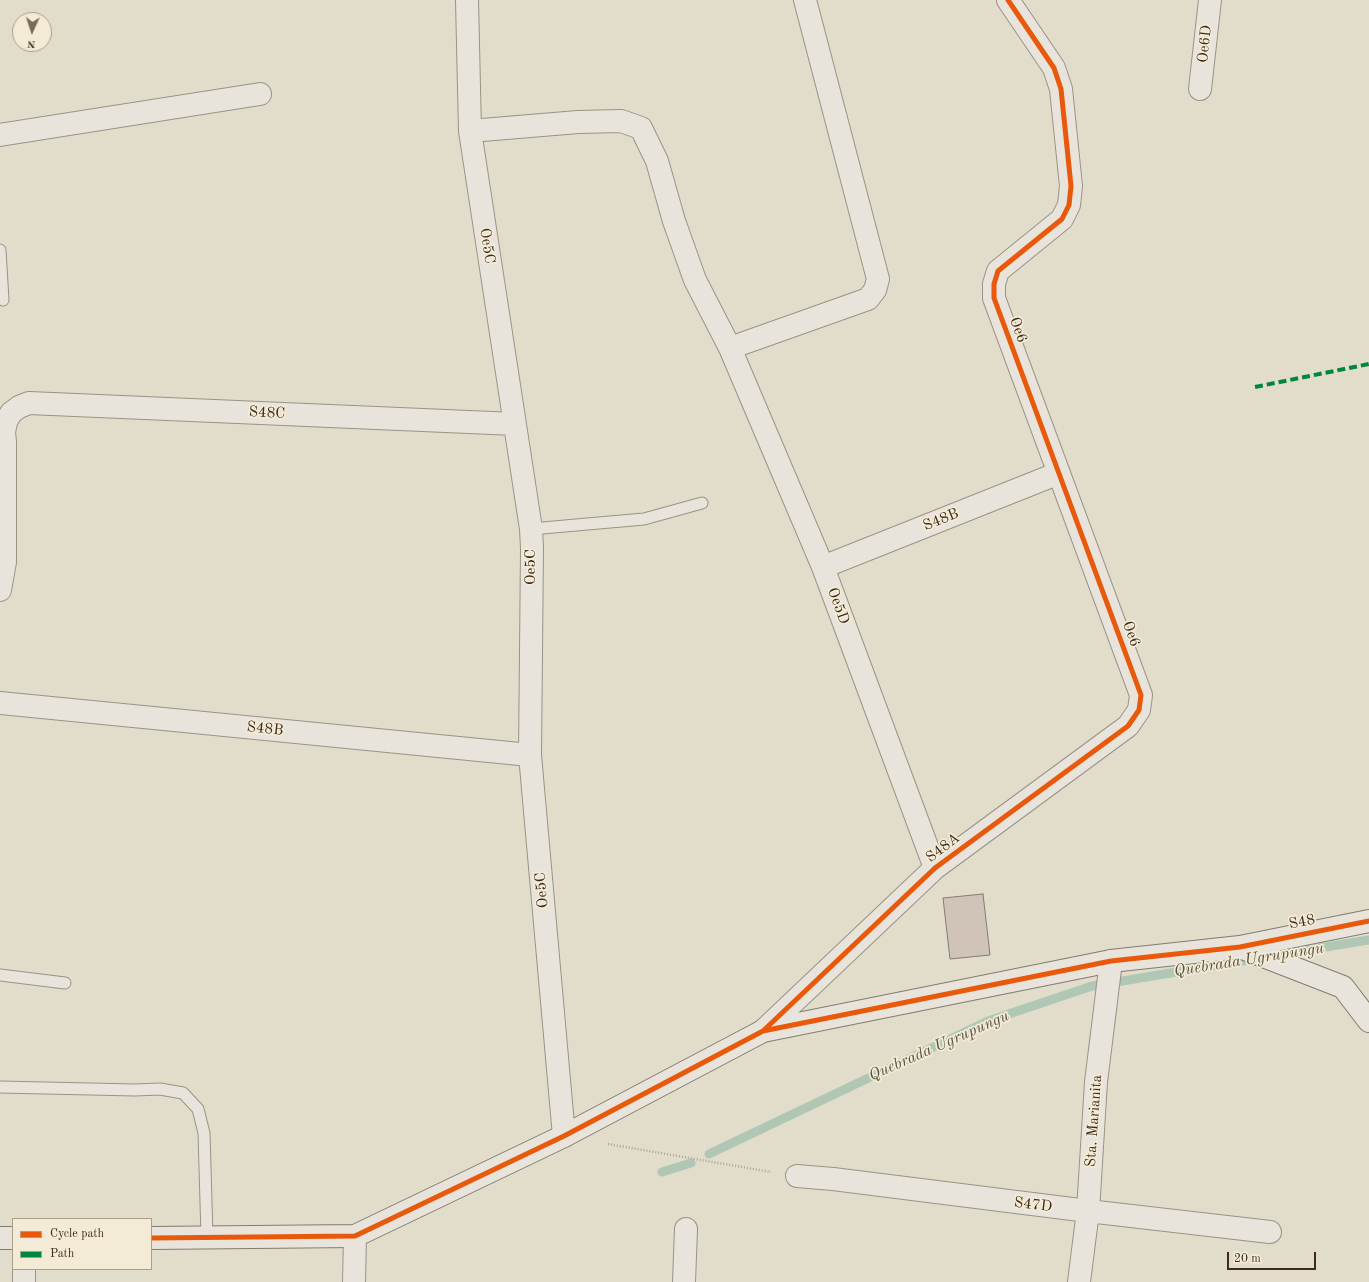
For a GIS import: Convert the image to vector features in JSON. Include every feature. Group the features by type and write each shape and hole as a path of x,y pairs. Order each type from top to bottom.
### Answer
{"street":[{"name":"Oe5C","path":"467,0 470,131 531,529 530,755 564,1136"},
{"path":"730,348 868,299 875,290 878,279 805,0"},
{"name":"Oe6","path":"1008,0 1054,68 1061,90 1071,186 1069,205 1062,219 998,271 994,284 994,298 1141,695"},
{"name":"Oe6D","path":"1200,89 1210,0"},
{"path":"0,135 260,94"},
{"name":"Oe5D","path":"470,131 578,122 621,121 641,128 657,162 674,221 695,280 730,348 823,567 935,868"},
{"name":"S48C","path":"0,590 5,562 4,432 6,422 11,413 19,407 29,403 515,424"},
{"name":"S48B","path":"823,567 1059,473"},
{"name":"S48A","path":"763,1032 935,868 1128,726 1139,710 1141,695"},
{"name":"S48B","path":"0,703 530,755"},
{"name":"S48","path":"763,1032 1111,961 1240,947 1369,921"},
{"path":"1240,947 1343,987 1369,1020"},
{"name":"Sta. Marianita","path":"1079,1282 1088,1211 1096,1082 1111,961"},
{"path":"152,1238 355,1236 564,1136 763,1032"},
{"name":"S47D","path":"797,1176 1270,1232"},
{"path":"684,1282 686,1229"},
{"path":"354,1282 355,1236"},
{"path":"0,1238 12,1238"},
{"path":"24,1270 24,1282"}],"lane":[{"path":"0,250 3,300"},
{"path":"531,529 644,520 702,503"},
{"path":"0,975 65,983"},
{"path":"0,1087 135,1090 160,1089 183,1093 198,1109 204,1133 207,1237"}],"path":[{"path":"564,1136 797,1176"}],"building":[{"path":"983,894 990,955 950,959 943,898"}],"waterway":[{"name":"Quebrada Ugrupungu","path":"1276,955 1369,940"},
{"name":"Quebrada Ugrupungu","path":"709,1154 988,1021 1092,986 1255,959"},
{"name":"Quebrada Ugrupungu","path":"662,1172 691,1163"}],"marked path":[{"path":"1255,387 1369,364"}],"cycle path":[{"path":"763,1031 935,868 1128,726 1139,710 1141,695 994,298 994,284 998,271 1062,219 1069,205 1071,186 1061,89 1054,68 1008,0"},
{"path":"152,1238 355,1236 564,1136 763,1031 1111,961 1240,947 1369,921"}]}
